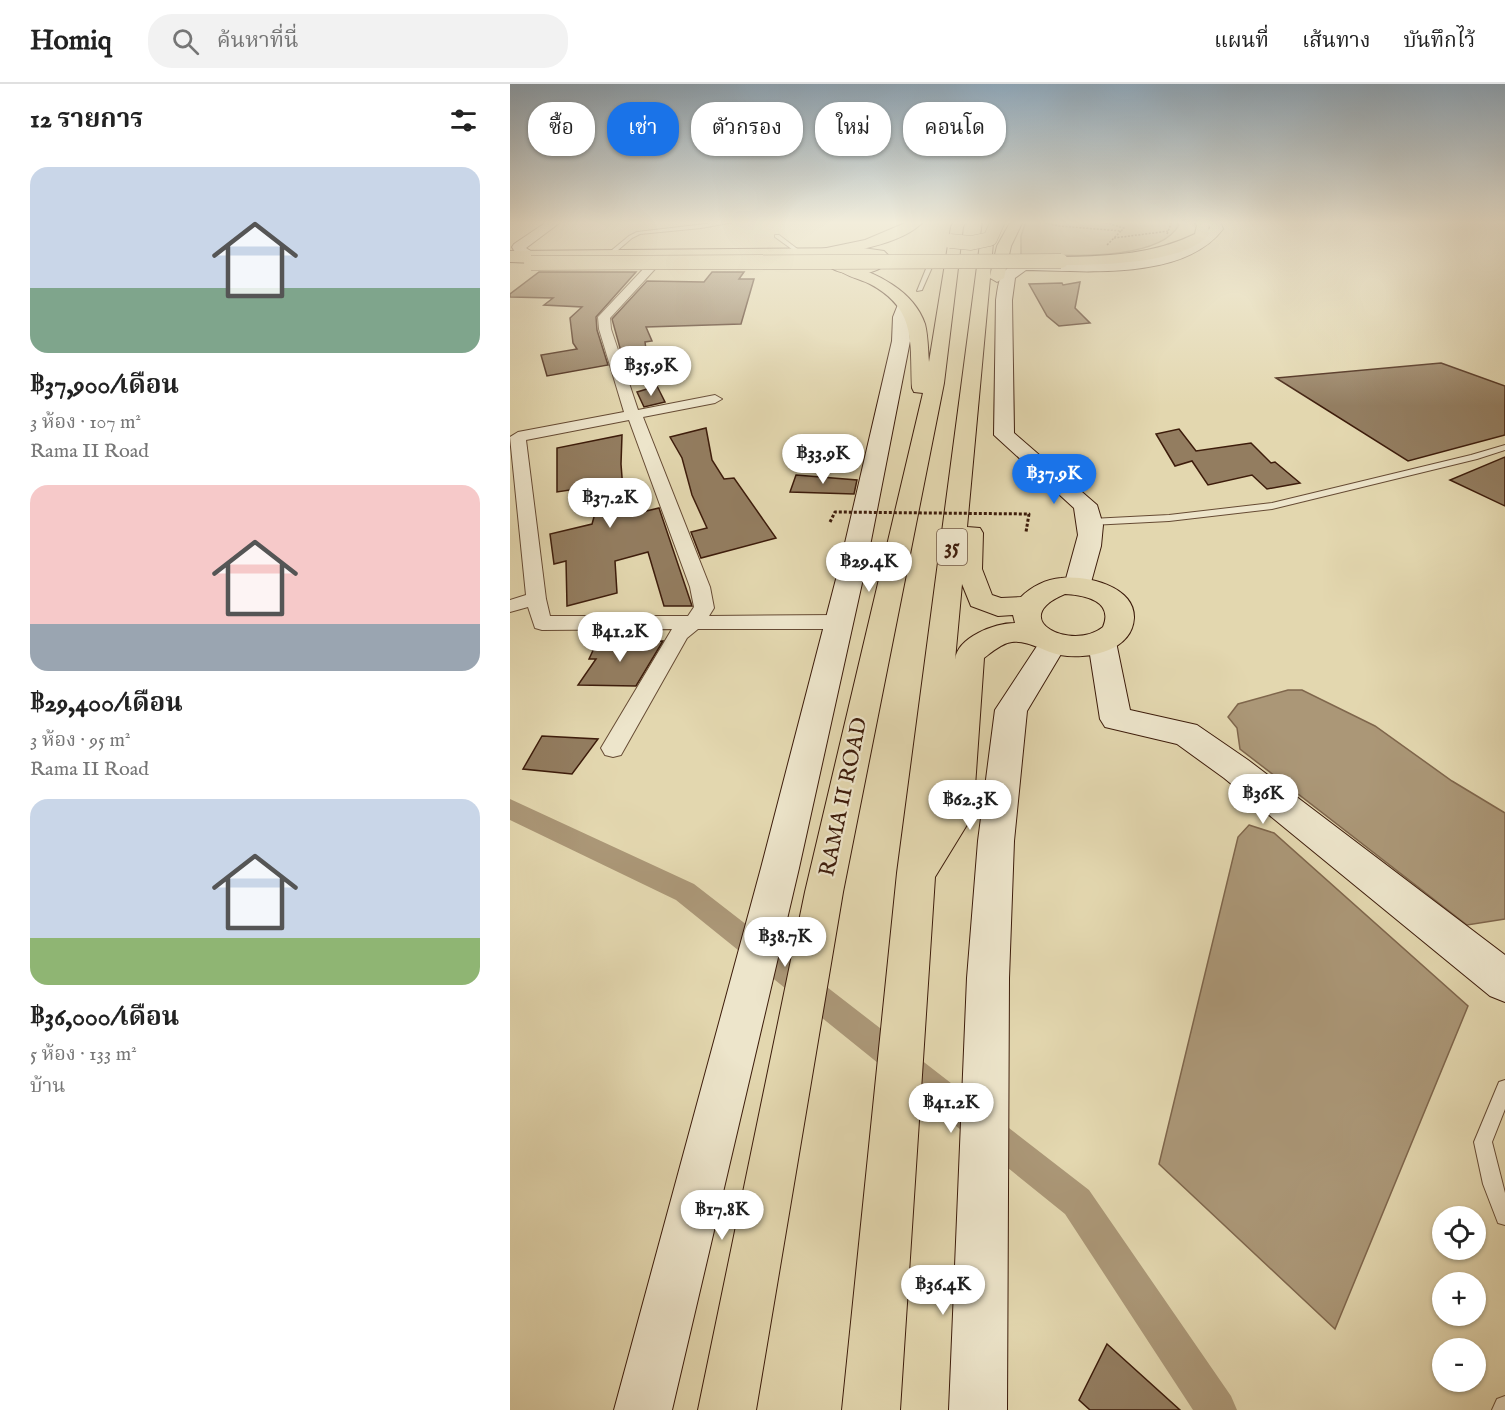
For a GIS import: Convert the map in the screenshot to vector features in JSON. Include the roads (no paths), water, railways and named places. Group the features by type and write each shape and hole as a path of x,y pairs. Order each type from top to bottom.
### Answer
{"main road":[{"path":"878,283 894,292 912,297 925,429"},
{"path":"932,283 935,383 970,383"},
{"name":"RAMA II ROAD","path":"727,1410 824,892 935,383 949,283"},
{"name":"35","path":"871,1410 916,873 982,283"},
{"path":"977,331 989,305 995,283"},
{"path":"1006,283 1004,300 1005,435 1085,506 1091,522 1090,544 1077,586"},
{"name":"RAMA II ROAD","path":"643,1410 780,868 891,392 901,341 901,316 912,297"},
{"path":"962,452 973,493 969,569 981,600 998,607 1028,606"},
{"path":"916,873 955,815 970,654 998,633 1018,630 1046,640 1078,647 1102,642 1114,634 1120,624 1121,614 1116,603 1106,595 1077,586 1046,590 1035,597 1028,606 1026,616 1029,627 1046,640"},
{"path":"978,1410 986,1047 996,842 1011,710 1046,640"},
{"path":"1102,642 1116,719 1186,734 1245,777 1505,981"}],"street":[{"path":"613,748 679,634 693,623 704,608 700,587 637,420 632,415 605,329 604,317 636,283"},
{"path":"715,399 518,437 536,599 542,623 838,622"},
{"path":"510,606 536,599"}],"lane":[{"path":"912,297 919,283"},
{"path":"1091,522 1169,518 1272,506 1474,457 1505,447"},
{"path":"1505,1088 1483,1142 1492,1184 1505,1216"}],"waterway":[{"path":"510,809 685,892 1077,1202 1217,1410"}]}
